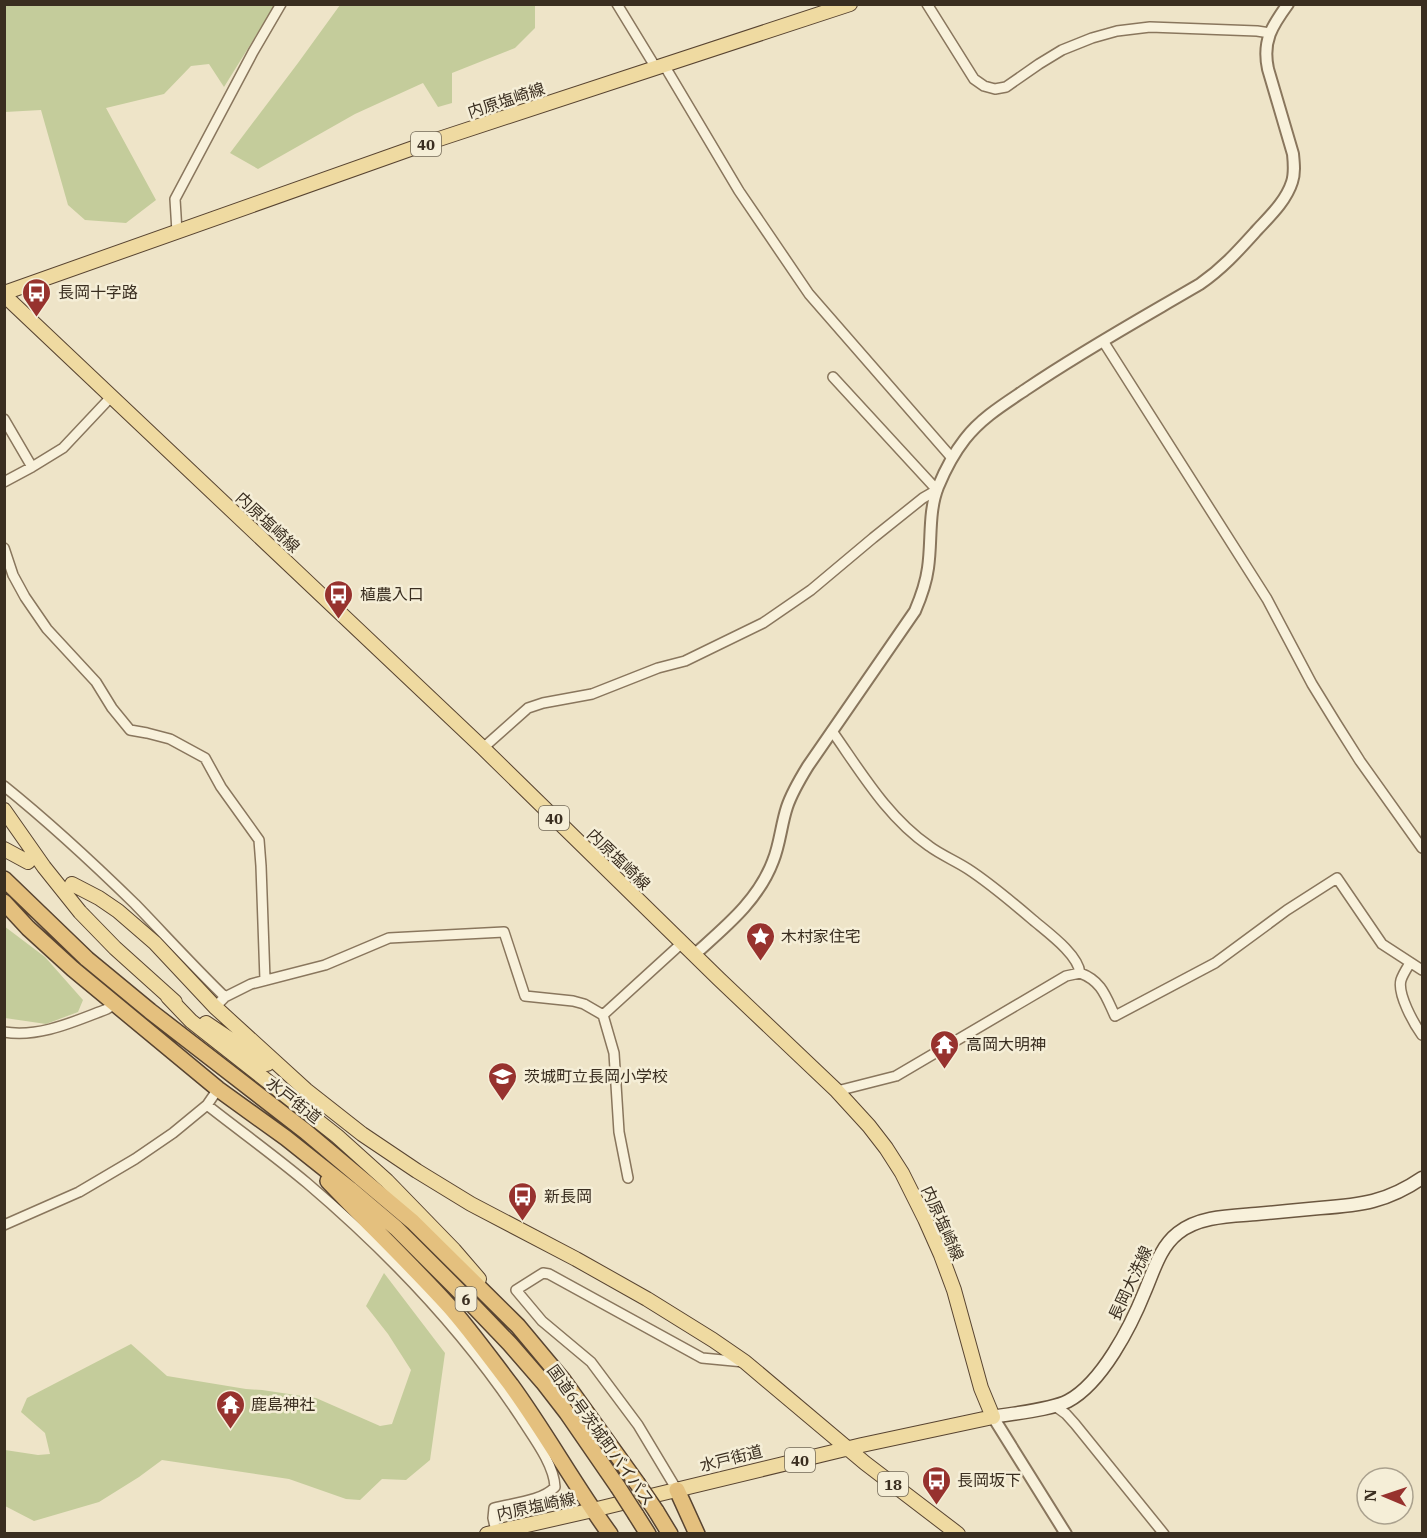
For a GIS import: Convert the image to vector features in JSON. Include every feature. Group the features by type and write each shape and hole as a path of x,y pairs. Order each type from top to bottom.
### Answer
{"highway":[{"name":"水戸街道","path":"4,879 87,958 150,1011 305,1131 385,1197 518,1326"},
{"name":"6","path":"4,902 28,928 73,969 218,1089 286,1138"},
{"name":"国道6号茨城町バイパス","path":"286,1138 396,1228 502,1336 543,1382 618,1486 648,1533"},
{"path":"286,1138 450,1307 511,1386 610,1533"},
{"name":"国道6号茨城町バイパス","path":"518,1326 563,1380 670,1533"},
{"path":"677,1490 697,1533"}],"main road":[{"name":"内原塩崎線","path":"850,4 433,141 4,294 483,748 682,944 837,1091 886,1148 902,1173 925,1219 954,1290 981,1388 993,1417"},
{"path":"4,810 44,867 80,912 115,948 191,1021 337,1136 387,1181 454,1250 518,1326"},
{"path":"4,849 28,862"},
{"path":"72,884 118,911 155,943 220,1002 306,1090"},
{"path":"4,908 28,928"},
{"path":"168,997 306,1090 362,1134 417,1171 471,1204 647,1299 713,1340 745,1362 848,1448"},
{"name":"長岡大洗線","path":"993,1417 1055,1406 1077,1395 1104,1368 1141,1302 1160,1254 1179,1231 1209,1219 1360,1205 1396,1194 1422,1178"},
{"name":"40","path":"848,1448 993,1417"},
{"name":"水戸街道","path":"593,1510 848,1448"},
{"name":"18","path":"848,1448 958,1533"},
{"name":"内原塩崎線","path":"491,1532 593,1510"}],"street":[{"path":"177,232 175,199 281,4"},
{"path":"617,4 809,294 952,458"},
{"path":"927,4 975,79 984,86 995,89 1006,87 1062,50 1117,31 1150,27 1270,33"},
{"path":"694,955 753,899 774,860 786,808 794,789 918,605 928,568 931,523 937,490 952,458 965,439 997,409 1055,370 1214,274 1228,263 1272,214 1288,191 1293,181 1293,154 1265,57 1270,33 1288,4"},
{"path":"1103,341 1266,599 1312,684 1348,742 1422,848"},
{"path":"833,377 937,490"},
{"path":"4,482 63,448 111,397"},
{"path":"4,419 32,467"},
{"path":"483,748 528,708 592,694 658,668 685,661 763,623 811,591 873,538 923,498 937,490"},
{"path":"4,548 13,574 25,597 47,629 96,682 112,708 130,730 171,739 205,758 221,787 259,840 265,980"},
{"path":"832,731 879,799 892,813 929,847 968,869 1015,904 1065,948 1080,967 1080,973"},
{"path":"4,786 87,858 136,906 220,1002 240,988 325,965 389,938 504,932 525,996 573,1001 584,1004 603,1015 614,1053 619,1132 628,1178"},
{"path":"837,1091 905,1072 1066,976 1080,973 1091,977 1098,984 1115,1016 1215,963 1287,910 1337,878 1382,945 1422,970"},
{"path":"603,1015 682,944"},
{"path":"1410,963 1401,980 1400,990 1414,1024 1422,1035"},
{"path":"4,1032 46,1031 115,1004"},
{"path":"6,1224 80,1192 135,1159 173,1133 207,1105 218,1089"},
{"path":"207,1105 306,1182 380,1249 450,1324 509,1400 552,1469 555,1487 540,1497 494,1508 491,1532"},
{"path":"677,1490 638,1425 591,1362 542,1321 516,1290 543,1273 549,1274 702,1358 745,1362"},
{"path":"1055,1406 1075,1424 1164,1533"},
{"path":"993,1417 1066,1533"}],"green space":[{"path":"5,4 275,5 224,87 209,64 191,66 164,94 106,108 156,200 126,223 85,220 68,205 41,110 5,112"},
{"path":"340,5 535,5 535,28 515,48 452,73 452,103 438,107 423,83 355,114 258,169 230,153"},
{"path":"4,926 45,957 83,1000 78,1012 46,1024 5,1018"},
{"path":"384,1273 445,1353 430,1460 406,1480 382,1479 360,1500 346,1499 289,1479 162,1460 99,1502 34,1521 5,1506 5,1450 38,1455 50,1454 45,1433 21,1412 27,1398 131,1344 167,1376 316,1398 380,1426 392,1424 411,1370 388,1334 366,1306"}],"place":[{"name":"長岡十字路","path":"37,318"},
{"name":"植農入口","path":"339,620"},
{"name":"木村家住宅","path":"760,962"},
{"name":"高岡大明神","path":"945,1070"},
{"name":"茨城町立長岡小学校","path":"503,1102"},
{"name":"新長岡","path":"523,1222"},
{"name":"鹿島神社","path":"230,1430"},
{"name":"長岡坂下","path":"936,1506"}]}
